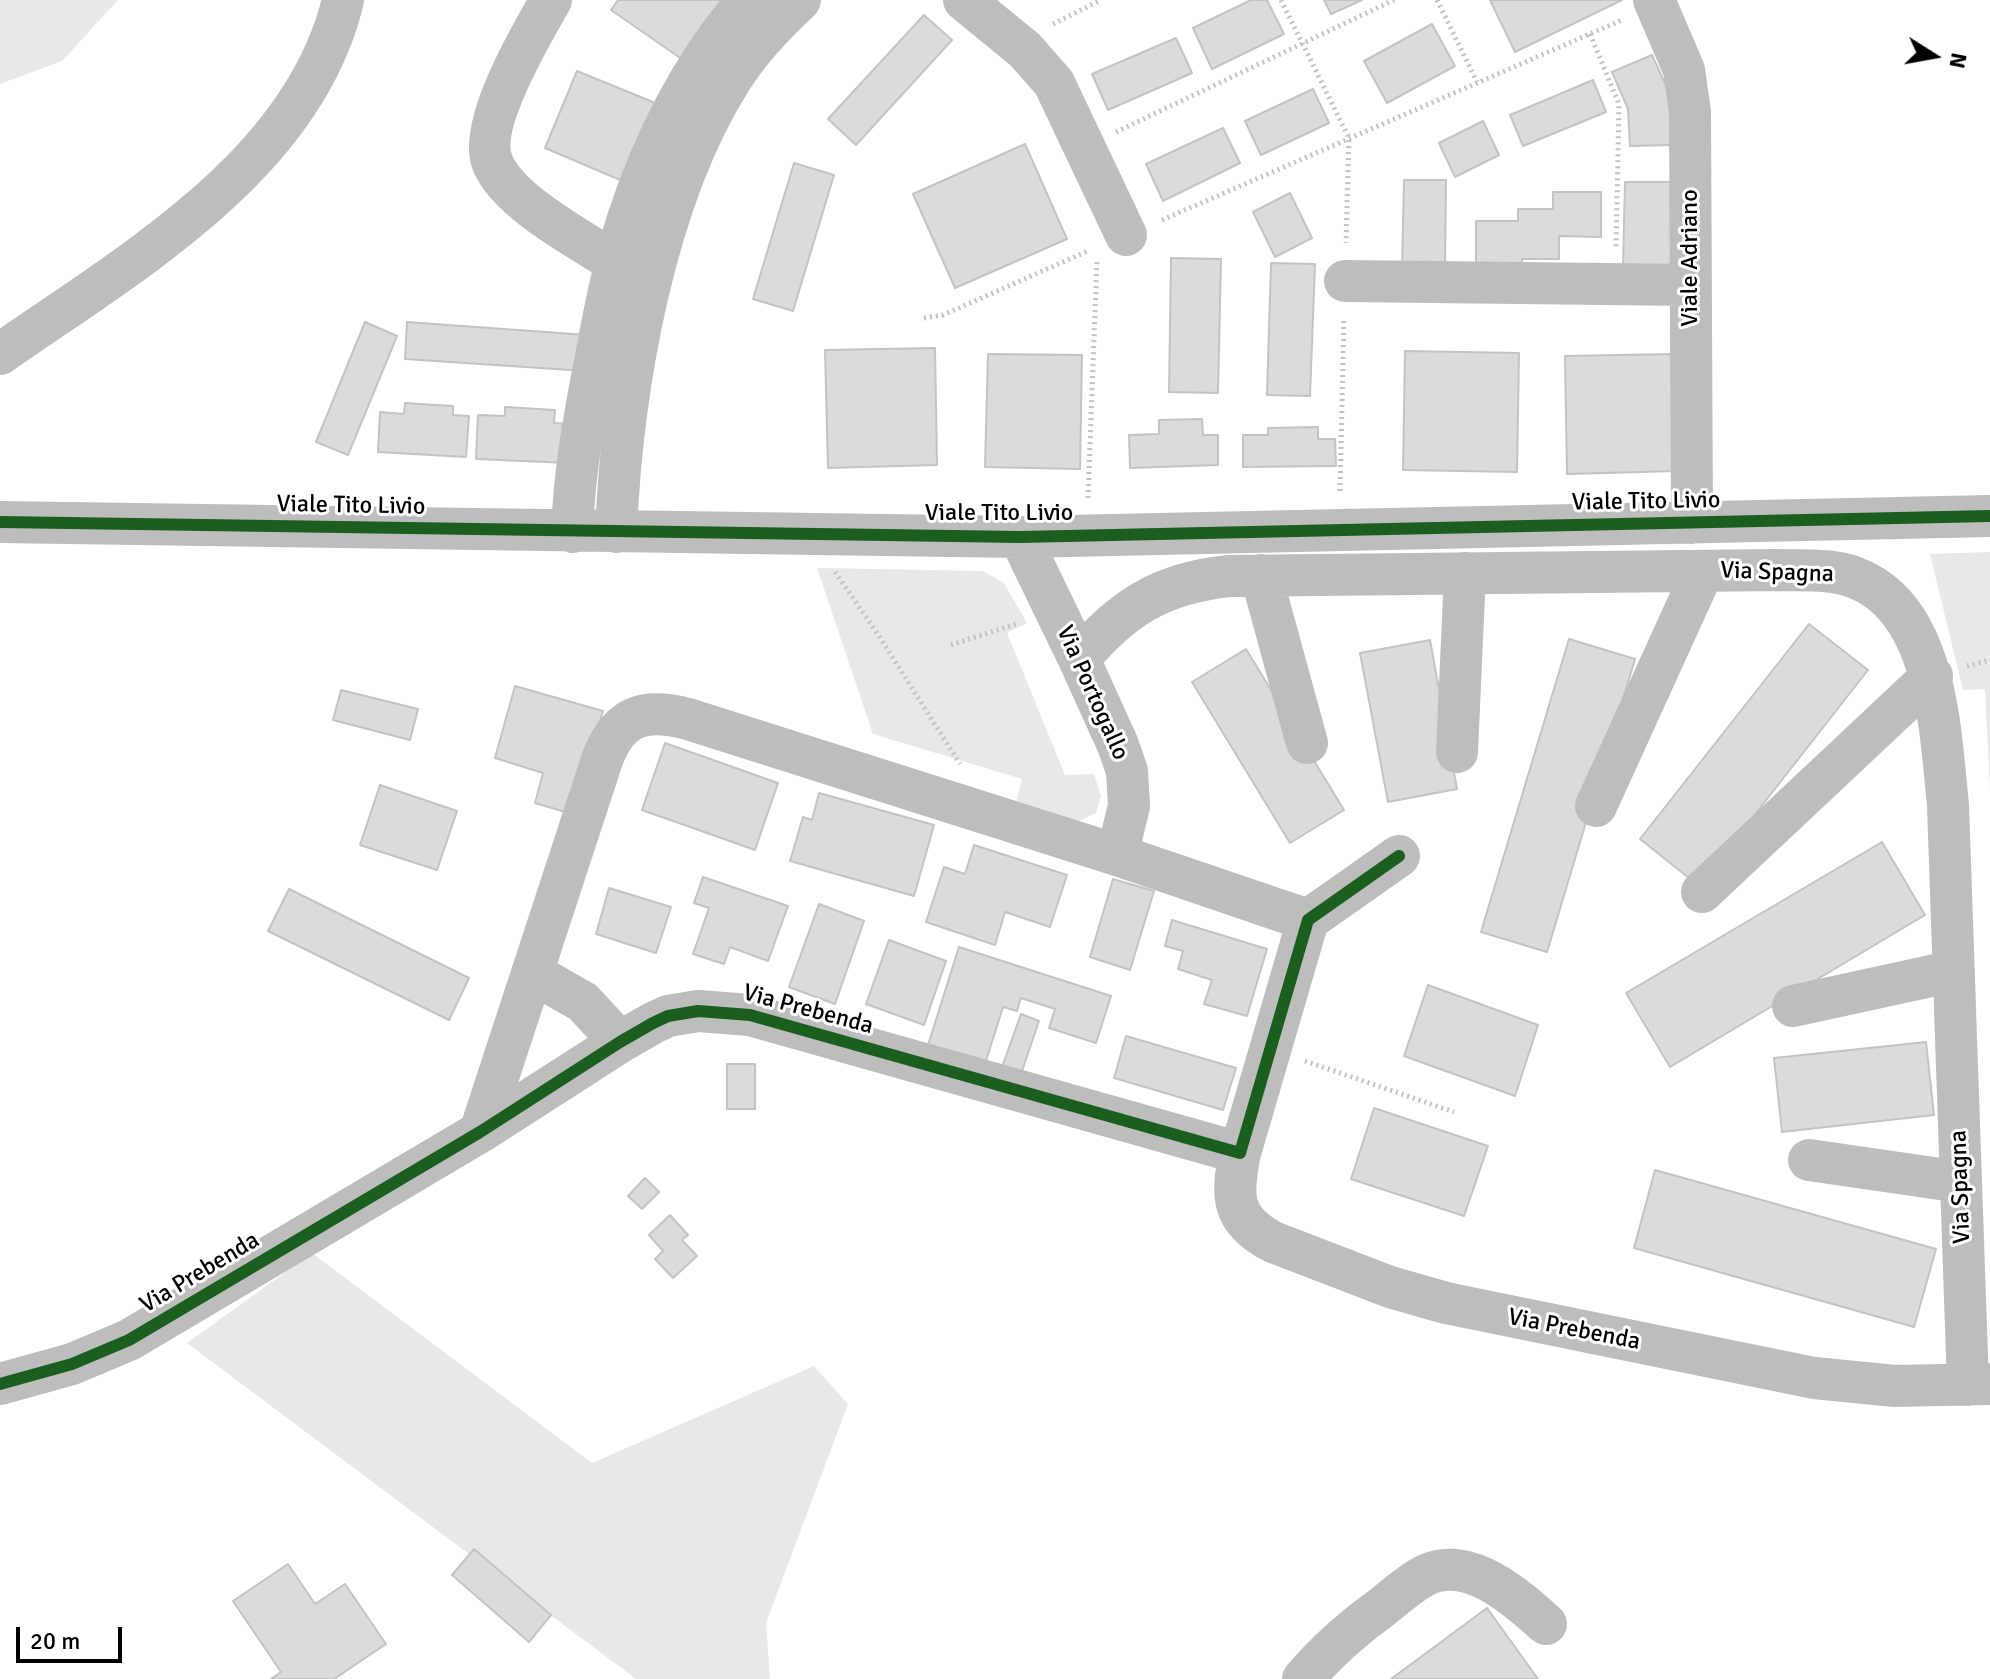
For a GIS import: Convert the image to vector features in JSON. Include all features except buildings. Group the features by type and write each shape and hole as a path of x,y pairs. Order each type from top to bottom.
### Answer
{"street":[{"path":"0,354 169,235 234,178 287,116 317,74 343,0"},
{"path":"551,0 517,63 494,119 490,135 491,161 500,176 525,203 616,263"},
{"path":"572,532 587,398 628,219 642,180 682,96 718,38 748,0"},
{"path":"616,532 620,468 639,343 658,259 677,199 699,142 731,79 766,33 800,0"},
{"path":"964,0 1036,60 1054,83 1126,235"},
{"name":"Viale Adriano","path":"1655,2 1677,52 1688,90 1690,112 1692,523"},
{"path":"1345,281 1691,285"},
{"name":"Viale Tito Livio","path":"3,520 572,532 1020,537 1990,516"},
{"name":"Via Portogallo","path":"1020,537 1079,659 1127,771 1129,806 1117,855"},
{"path":"1596,806 1703,571"},
{"name":"Via Spagna","path":"1079,659 1109,625 1152,595 1196,580 1261,575 1806,571 1855,577 1877,590 1903,618 1932,676 1948,805 1961,1182 1979,1384"},
{"path":"1457,752 1465,573"},
{"path":"1261,575 1307,743"},
{"path":"1702,892 1932,676"},
{"path":"480,1132 609,742 636,717 671,715 688,719 1117,855 1308,920 1399,856"},
{"name":"Via Prebenda","path":"1308,920 1240,1153 1235,1183 1236,1203 1239,1213 1256,1232 1273,1242 1423,1297 1814,1378 1895,1386 1979,1384"},
{"path":"1793,1006 1954,971"},
{"path":"532,973 583,1002 620,1042"},
{"name":"Via Prebenda","path":"0,1384 72,1364 129,1340 480,1132 620,1042 668,1016 681,1013 718,1010 741,1013 1240,1153"},
{"path":"1809,1160 1961,1182"},
{"path":"1303,1679 1363,1621 1418,1580 1437,1571 1475,1574 1515,1599 1546,1624"}],"path":[{"path":"1017,43 1101,0"},
{"path":"1085,147 1394,0"},
{"path":"1437,0 1477,82"},
{"path":"1126,235 1590,34 1655,2"},
{"path":"1590,34 1619,104 1615,284"},
{"path":"924,318 943,315 1097,247 1086,536"},
{"path":"809,535 879,636 962,767"},
{"path":"951,645 1056,612"},
{"path":"1270,1049 1454,1112"}],"shaded area":[{"path":"0,0 118,0 62,61 0,84"},
{"path":"1990,552 1990,791 1985,689 1963,690 1930,554"},
{"path":"817,568 983,571 1004,583 1027,623 1007,633 1065,775 1094,774 1101,796 1096,813 1079,821 1014,810 1022,779 873,734"},
{"path":"312,1253 592,1463 814,1366 848,1404 766,1623 770,1679 636,1679 187,1343"}],"cycle path":[{"path":"0,522 1020,537 1990,516"},
{"path":"0,1384 72,1364 129,1340 480,1132 620,1042 668,1016 698,1011 750,1015 1240,1153 1308,920 1399,856"}]}
